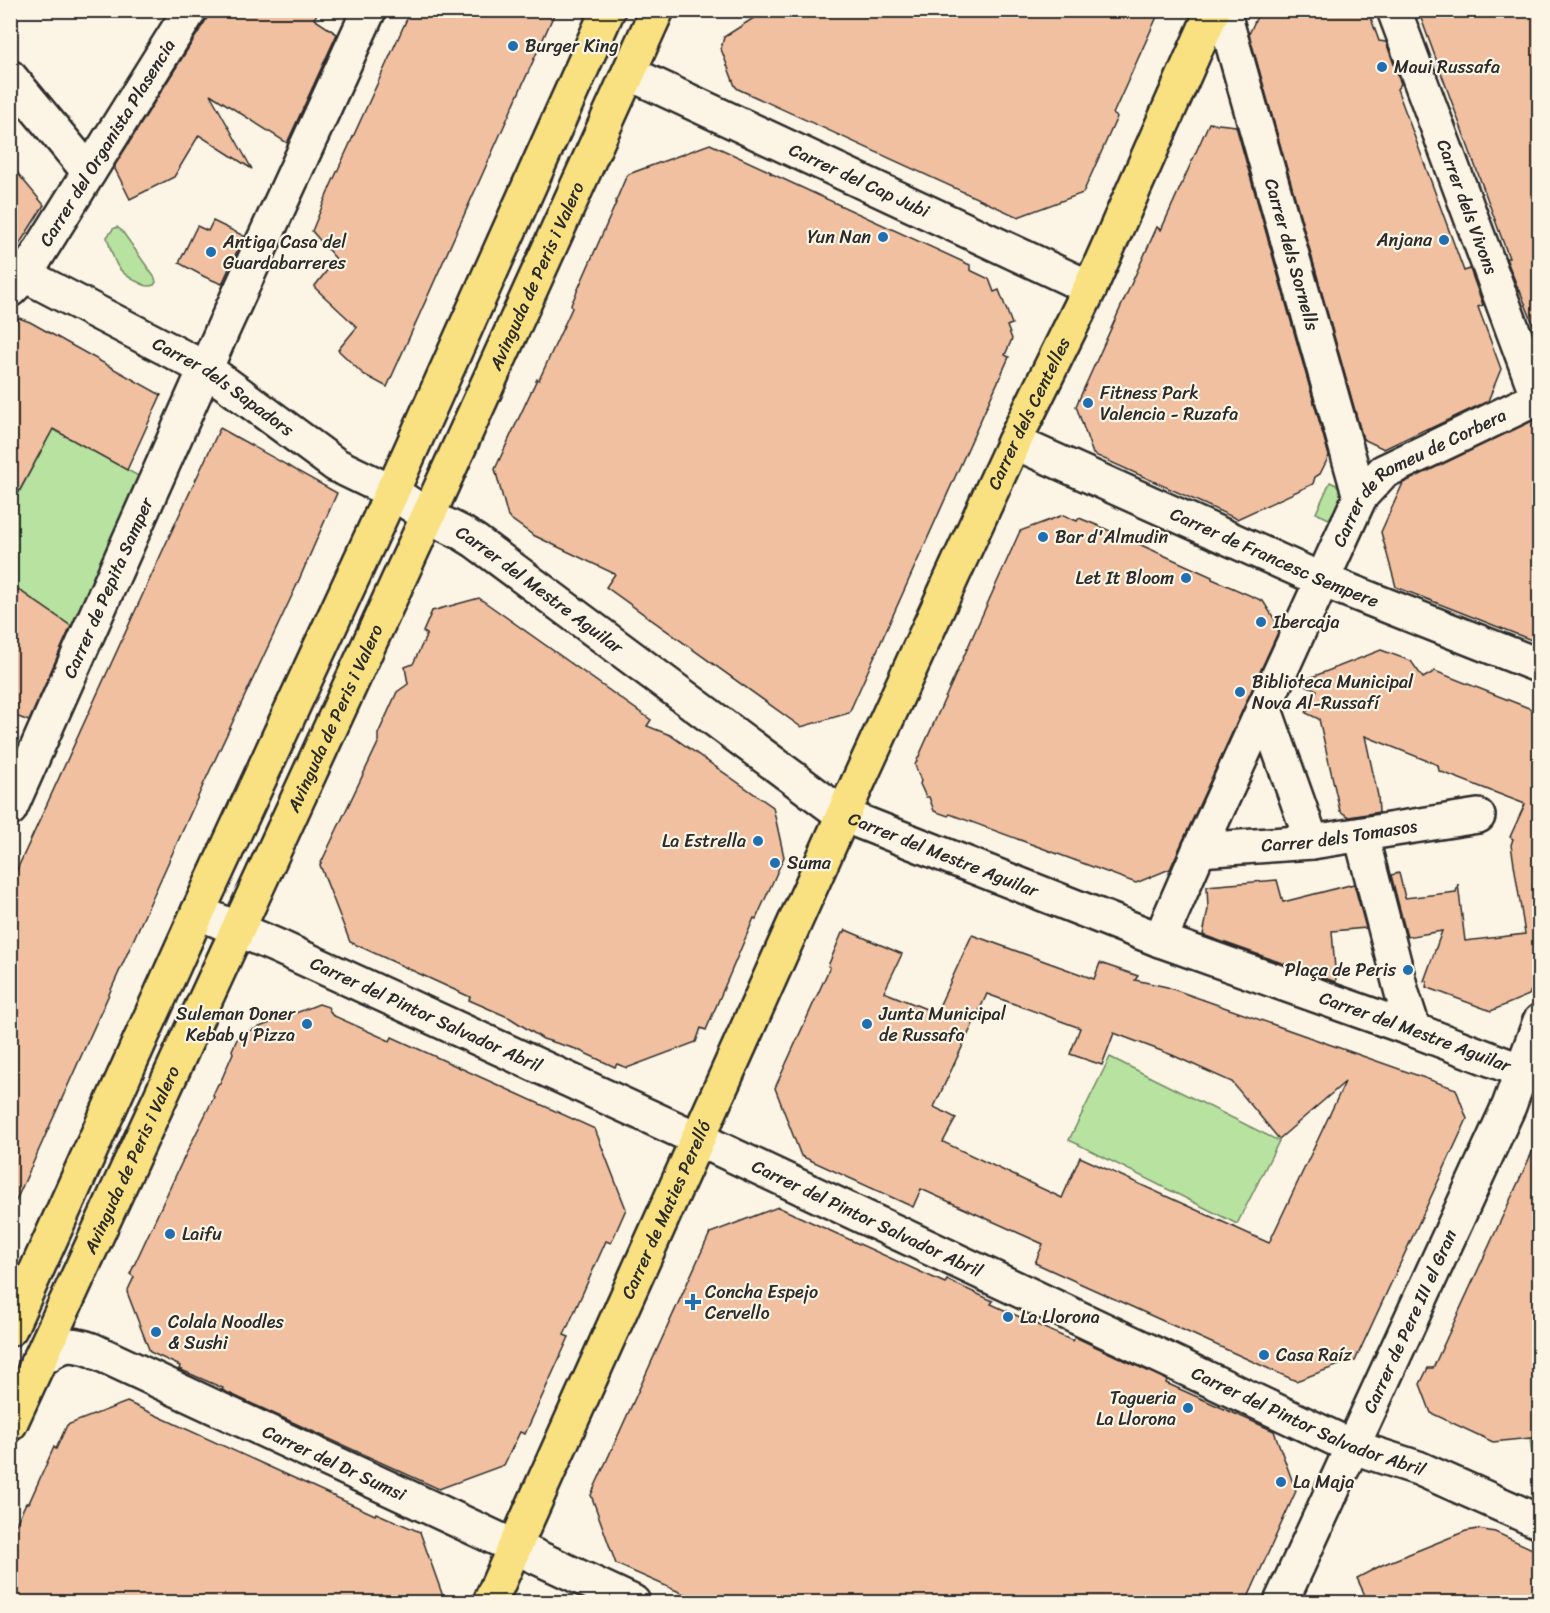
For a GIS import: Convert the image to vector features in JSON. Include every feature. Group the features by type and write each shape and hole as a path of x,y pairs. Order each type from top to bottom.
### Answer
{"main road":[{"path":"10,1329 198,912 392,492 608,10"},
{"name":"Avinguda de Peris i Valero","path":"10,1424 428,516 657,10"},
{"name":"Carrer dels Centelles","path":"843,815 1014,442 1089,288 1212,10"},
{"name":"Carrer de Maties Perelló","path":"490,1602 843,815"}],"street":[{"name":"Carrer del Organista Plasencia","path":"15,278 89,172 190,10"},
{"name":"Carrer de Pepita Samper","path":"10,809 223,330 369,10"},
{"name":"Carrer dels Sornells","path":"1223,10 1360,497"},
{"name":"Carrer dels Vivons","path":"1394,10 1539,400"},
{"name":"Carrer del Cap Jubi","path":"629,73 1089,288"},
{"path":"10,77 89,172"},
{"name":"Carrer dels Sapadors","path":"15,278 206,369 336,465 392,492 428,516"},
{"name":"Carrer de Romeu de Corbera","path":"1160,940 1360,497 1383,472 1539,400"},
{"name":"Carrer de Francesc Sempere","path":"1014,442 1322,580 1539,666"},
{"name":"Carrer del Mestre Aguilar","path":"428,516 475,541 843,815 1160,940 1414,1030 1531,1075"},
{"path":"1264,707 1312,842"},
{"name":"Carrer dels Tomasos","path":"1199,850 1312,842 1478,816"},
{"path":"1362,835 1402,993 1414,1030"},
{"name":"Carrer del Pintor Salvador Abril","path":"198,912 698,1139 1353,1447 1418,1468 1539,1522"},
{"name":"Carrer de Pere III el Gran","path":"1281,1602 1504,1117 1531,1075 1539,1021"},
{"name":"Carrer del Dr Sumsi","path":"37,1364 53,1350 67,1344 78,1344 633,1602"}],"green space":[{"path":"117,227 155,278 154,285 145,285 120,270 107,237"},
{"path":"53,429 144,479 74,628 11,584 11,508"},
{"path":"1330,482 1345,489 1339,515 1333,512 1329,519 1316,513"},
{"path":"1110,1057 1279,1141 1237,1224 1069,1140"},
{"path":"1539,1437 1539,1468 1534,1468 1530,1439"}],"building":[{"path":"209,10 319,10 314,19 337,34 287,143 210,94 252,169 199,135 174,177 130,199 115,165 206,20"},
{"path":"411,10 556,10 387,387 363,374 338,350 357,327 314,287 336,259 312,231"},
{"path":"766,10 1160,10 1113,114 1117,117 1083,193 1018,217 738,89 721,49 724,37"},
{"path":"1260,10 1368,10 1379,41 1386,42 1401,84 1397,89 1464,271 1470,269 1483,305 1478,307 1501,369 1488,401 1384,449 1363,439 1249,34"},
{"path":"1418,10 1539,10 1539,336 1506,258 1509,258"},
{"path":"1209,123 1236,126 1329,456 1313,484 1237,519 1093,454 1076,406 1157,227 1161,230"},
{"path":"710,144 970,265 970,270 989,279 994,292 999,290 1012,324 1007,326 1012,339 1005,355 1009,357 849,713 801,727 606,587 615,574 533,535 508,517 495,469 572,308 571,305 626,177"},
{"path":"10,164 44,205 15,251 10,251"},
{"name":"Antiga Casa del Guardabarreres","path":"213,221 244,236 222,284 179,263 197,226 208,231"},
{"path":"19,318 161,395 127,470 53,429 10,508 10,334"},
{"path":"1534,420 1539,421 1539,643 1396,587 1381,532 1403,483"},
{"path":"220,428 337,493 10,1214 10,885"},
{"path":"1063,515 1077,521 1079,518 1099,526 1263,601 1280,628 1170,869 1136,883 950,814 948,816 934,811 929,797 926,797 920,784 915,765 1020,531"},
{"path":"10,584 71,626 29,721 10,714"},
{"path":"479,598 651,720 647,726 670,735 773,807 784,857 756,919 754,918 706,1030 701,1028 696,1042 627,1068 617,1064 615,1067 576,1049 543,1039 510,1018 469,1000 470,997 350,942 320,865 378,743 378,734 397,692 408,684 405,667 413,664 427,634 423,632 432,611"},
{"path":"1381,650 1411,661 1423,678 1435,671 1539,712 1539,971 1529,995 1491,1011 1426,987 1427,982 1424,981 1442,931 1407,937 1391,875 1399,873 1405,898 1456,892 1458,884 1465,941 1525,934 1511,845 1513,839 1510,837 1525,804 1439,771 1438,765 1365,736 1378,796 1379,812 1349,817 1340,811 1319,719 1306,713 1317,690 1299,682"},
{"path":"1277,880 1283,902 1354,884 1366,928 1332,931 1336,982 1203,935 1208,909 1207,886"},
{"path":"846,930 902,954 884,992 936,1013 972,935 1094,979 1100,963 1138,976 1135,980 1167,987 1456,1089 1467,1119 1355,1361 1296,1381 1035,1263 1043,1244 921,1189 913,1207 801,1156 775,1088 830,967 828,966 842,933","holes":["987,994 1080,1028 1070,1054 1102,1065 1114,1033 1172,1055 1232,1082 1279,1139 1345,1082 1269,1243 1080,1157 1062,1198 943,1142 956,1118 934,1107"]},
{"path":"319,1004 328,1007 332,1015 390,1041 392,1037 595,1129 626,1209 611,1243 606,1241 564,1335 569,1337 525,1434 520,1432 504,1465 439,1489 222,1390 223,1388 179,1369 180,1366 150,1352 127,1292 134,1277 130,1274 214,1097 239,1035"},
{"path":"1539,1137 1539,1437 1493,1442 1431,1413 1420,1384 1428,1368 1433,1368"},
{"path":"778,1207 945,1283 947,1280 993,1301 991,1304 1073,1341 1075,1337 1167,1380 1166,1383 1274,1431 1296,1491 1246,1602 702,1602 616,1564 591,1495 710,1233"},
{"path":"127,1402 375,1515 376,1513 420,1532 445,1602 10,1602 10,1536 26,1503 29,1503 54,1447 56,1449 67,1425"},
{"path":"1478,1529 1495,1532 1539,1552 1539,1602 1497,1602 1489,1599 1481,1602 1368,1602 1357,1578 1382,1565 1466,1531"}],"place":[{"name":"Burger King","path":"513,46"},
{"name":"Maui Russafa","path":"1382,67"},
{"name":"Yun Nan","path":"883,237"},
{"name":"Anjana","path":"1444,240"},
{"name":"Antiga Casa del Guardabarreres","path":"211,252"},
{"name":"Fitness Park Valencia - Ruzafa","path":"1088,403"},
{"name":"Bar d'Almudin","path":"1043,537"},
{"name":"Let It Bloom","path":"1186,578"},
{"name":"Ibercaja","path":"1261,622"},
{"name":"Biblioteca Municipal Nova Al-Russafí","path":"1240,692"},
{"name":"La Estrella","path":"758,841"},
{"name":"Suma","path":"775,863"},
{"name":"Plaça de Peris","path":"1408,970"},
{"name":"Suleman Doner Kebab y Pizza","path":"307,1024"},
{"name":"Junta Municipal de Russafa","path":"867,1024"},
{"name":"Laifu","path":"170,1234"},
{"name":"Concha Espejo Cervello","path":"693,1302"},
{"name":"La Llorona","path":"1008,1317"},
{"name":"Colala Noodles & Sushi","path":"156,1332"},
{"name":"Casa Raíz","path":"1264,1355"},
{"name":"Tagueria La Llorona","path":"1188,1408"},
{"name":"La Maja","path":"1281,1482"}]}
